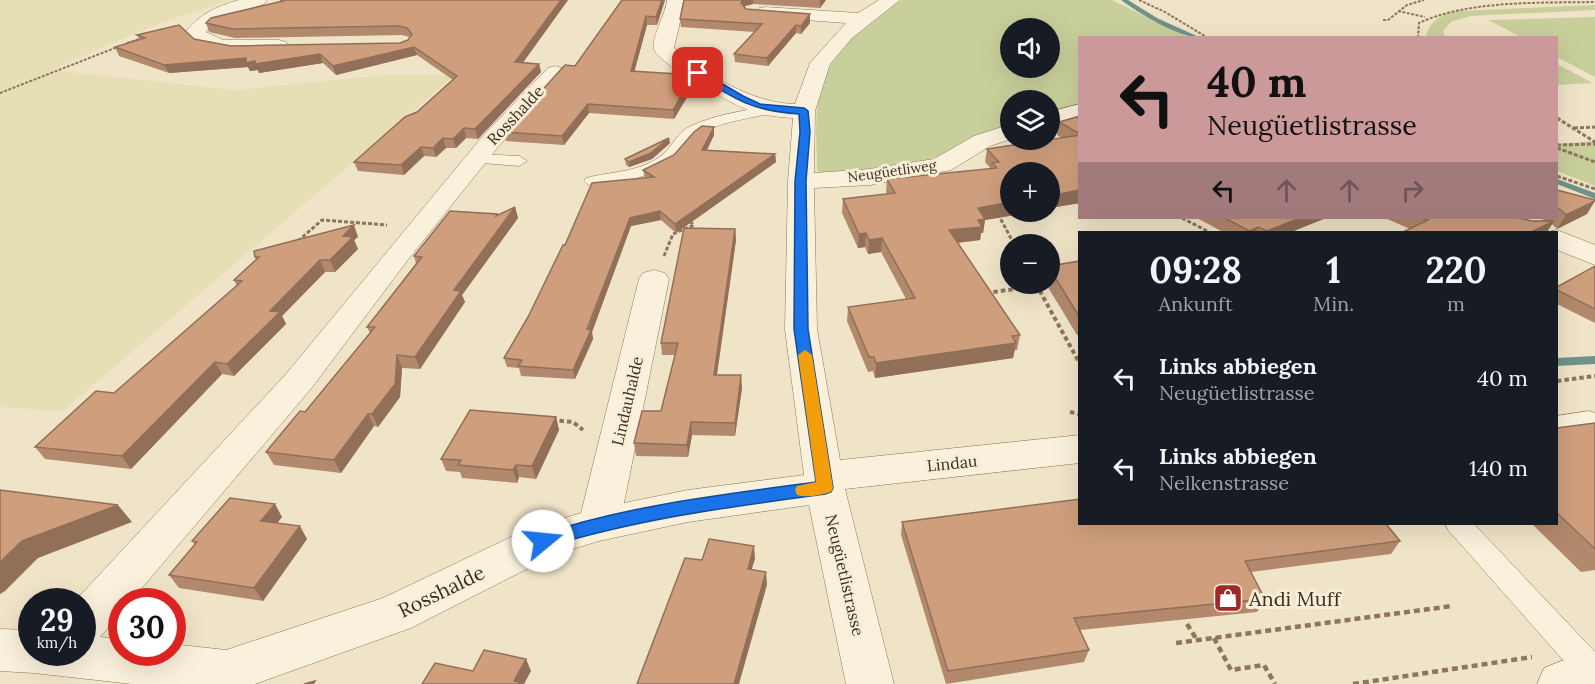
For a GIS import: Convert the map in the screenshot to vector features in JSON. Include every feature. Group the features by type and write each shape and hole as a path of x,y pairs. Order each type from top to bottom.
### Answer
{"street":[{"path":"258,0 206,20 195,33 205,41 235,46 303,45"},
{"path":"676,0 673,21 663,43 664,50 739,98 772,110 804,111"},
{"name":"Neugüetlistrasse","path":"870,684 824,482 801,329 801,181 805,132 804,111 820,63 845,34 862,19 891,0"},
{"path":"753,11 862,19"},
{"name":"Rosshalde","path":"95,588 298,382 476,159 555,72"},
{"path":"1060,116 1078,112"},
{"name":"Neugüetliweg","path":"801,181 870,177 942,165 982,141 1000,138"},
{"path":"1558,239 1595,256"},
{"name":"Lindauhalde","path":"599,524 654,279"},
{"name":"Lindau","path":"824,482 1078,449"},
{"name":"Rosshalde","path":"96,657 226,672 395,614 543,541 599,524 824,482"}],"lane":[{"path":"592,181 636,174 660,163 677,150 686,134 702,126 772,110"},
{"path":"476,159 519,161"},
{"path":"1558,424 1589,419 1595,424"},
{"path":"1459,525 1581,672"}],"path":[{"path":"1139,0 1165,12 1205,36"},
{"path":"1383,20 1388,20 1397,10 1407,5 1424,0"},
{"path":"1418,36 1419,23 1425,17 1454,8 1595,2"},
{"path":"1397,10 1425,17"},
{"path":"0,93 77,60 179,26 206,20"},
{"path":"1558,119 1595,143"},
{"path":"1574,128 1595,127"},
{"path":"1558,147 1595,143"},
{"path":"1558,147 1595,162"},
{"path":"1558,176 1595,189"},
{"path":"995,209 1009,234"},
{"path":"654,279 673,234 694,225 686,218"},
{"path":"1184,219 1207,231"},
{"path":"295,244 322,220 419,228"},
{"path":"982,293 1000,290"},
{"path":"1041,294 1078,360"},
{"path":"1558,381 1595,376"},
{"path":"1070,412 1078,414"},
{"path":"549,420 573,422 580,425 583,430"},
{"path":"1176,643 1452,606"},
{"path":"1187,624 1197,640"},
{"path":"1214,638 1231,670 1264,665 1275,684"},
{"path":"1353,684 1581,672"}],"shaded area":[{"path":"0,0 230,0 163,22 50,70 235,90 385,75 455,75 63,411 0,407"}],"green space":[{"path":"902,0 1112,0 1186,36 1078,36 1078,108 1060,112 1060,90 1000,90 1000,131 919,164 822,174 817,170 816,124 819,96 824,80 839,52 862,28"},
{"path":"1595,5 1595,10 1470,16 1451,22 1443,31 1445,36 1426,36 1437,19 1456,11"},
{"path":"1595,17 1595,77 1558,58 1558,36 1519,36 1488,20"},
{"path":"1558,65 1593,83 1558,85"},
{"path":"1595,141 1595,186 1558,171 1558,144"}],"building":[{"path":"282,0 561,0 515,62 539,64 475,129 464,128 453,139 443,138 433,148 421,147 401,165 354,162 405,117 417,112 457,76 414,47 333,66 320,54 255,64 255,61 246,63 246,58 164,65 115,47 145,38 137,35 179,25 194,39 231,46 400,43 408,40 412,34 407,28 399,26 232,29 206,23 211,18"},
{"path":"622,0 662,0 656,17 646,16 631,71 694,75 673,110 588,104 562,136 504,132 565,65 575,66"},
{"path":"684,0 743,0 741,3 746,9 810,14 801,26 796,25 767,58 734,54 762,24 680,19"},
{"path":"1078,117 1078,133 1060,123 1060,122"},
{"path":"702,126 714,127 702,150 775,154 675,224 660,211 630,218 587,329 591,330 573,370 518,366 522,360 504,358 565,245 592,183 654,177 643,170 674,155"},
{"path":"1078,135 1078,190 1060,194 1060,162 1000,162 1000,204 978,208 985,219 978,220 982,227 949,230 1020,335 1012,336 1016,343 876,363 874,357 869,357 848,307 915,298 882,238 869,240 866,233 859,234 843,199 895,193 887,179 997,168 992,163 999,162 987,149 1000,147 1000,150 1060,150 1060,138"},
{"path":"669,138 651,153 629,162 625,159"},
{"path":"1558,190 1595,200 1566,215 1558,208"},
{"path":"515,207 454,290 461,291 415,357 397,355 395,384 372,414 368,414 334,460 266,452 300,411 305,412 375,327 367,327 422,257 414,256 450,211 497,214 496,216"},
{"path":"1227,219 1297,219 1267,231 1258,227 1249,231"},
{"path":"1424,219 1554,221 1533,231 1405,231 1428,220"},
{"path":"354,225 343,236 353,237 330,260 320,260 270,311 280,312 227,364 215,362 122,456 35,447 96,391 114,393 242,281 234,280 259,257 255,257 254,251"},
{"path":"684,228 735,229 714,375 741,375 735,423 691,422 687,445 634,443 642,411 661,411 678,343 661,343"},
{"path":"1078,261 1078,315 1060,285 1060,264"},
{"path":"1595,266 1595,309 1558,290 1558,286"},
{"path":"470,410 556,417 532,466 516,465 513,470 458,465 461,460 441,459"},
{"path":"1595,423 1595,549 1558,514 1558,428"},
{"path":"0,490 118,505 22,541 0,562"},
{"path":"230,498 275,504 261,521 300,526 254,588 169,575 197,542 192,541"},
{"path":"1078,499 1078,525 1387,525 1400,541 1245,561 1265,599 1074,618 1089,650 948,671 902,522"},
{"path":"709,539 754,546 748,569 766,572 734,684 637,684 685,558 702,560"},
{"path":"484,650 526,659 514,681 519,684 422,684 435,663 473,671"}],"waterway":[{"path":"1124,0 1155,19 1193,36"},
{"path":"1558,181 1595,196"},
{"path":"1558,362 1595,360"}],"slow traffic":[{"path":"803,490 825,488 805,355"}],"place":[{"name":"Andi Muff","path":"1228,598"}],"route":[{"path":"543,541 599,524 688,506 825,488 801,329 801,181 805,132 804,111 772,110 757,106 739,98 698,73"}]}
